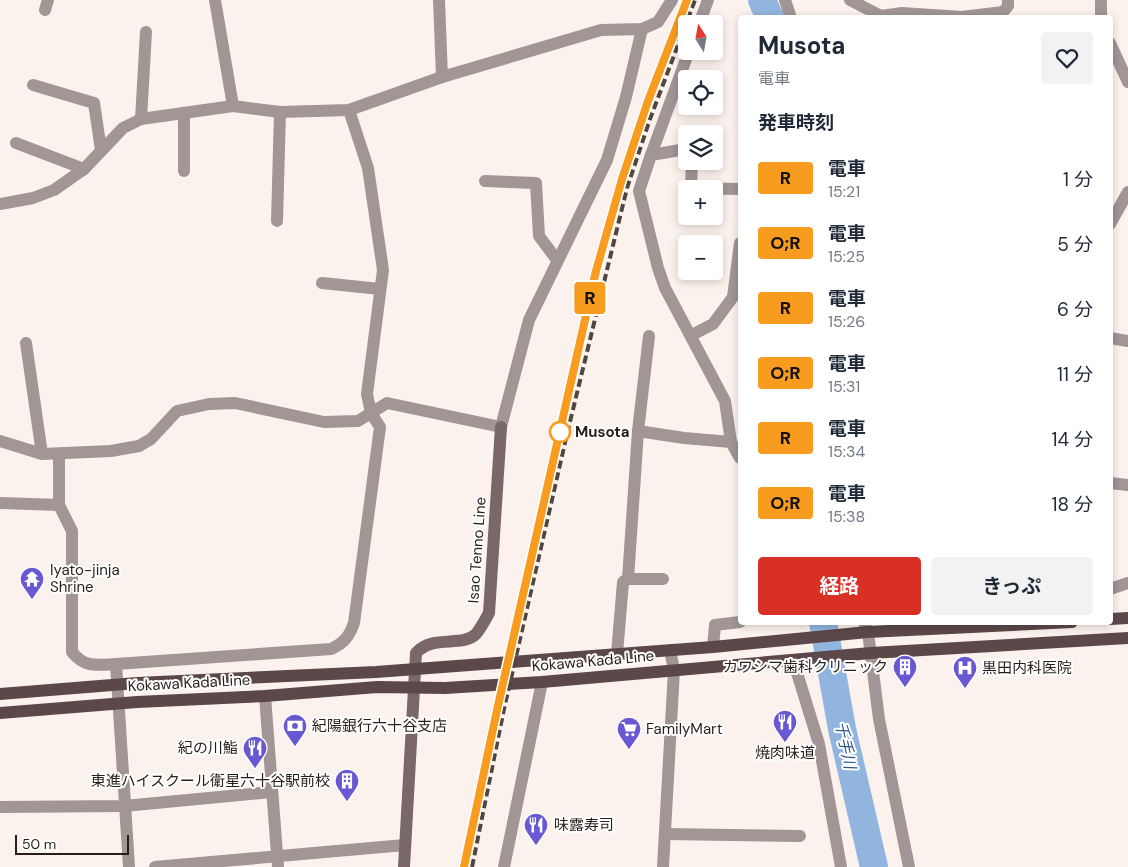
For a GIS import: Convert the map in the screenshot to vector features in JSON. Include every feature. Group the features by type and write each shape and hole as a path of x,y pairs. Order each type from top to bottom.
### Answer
{"main road":[{"name":"Isao Tenno Line","path":"404,867 416,653 421,647 431,642 466,639 475,635 489,613 501,427"},
{"path":"1113,619 1128,618"},
{"name":"Kokawa Kada Line","path":"0,694 117,685 414,669 713,647 863,630 994,625"},
{"name":"Kokawa Kada Line","path":"0,713 118,703 414,686 445,688 542,682 866,654 1128,638"}],"street":[{"path":"215,0 233,106"},
{"path":"439,0 442,77"},
{"path":"0,204 34,198 54,190 84,168 123,128 141,119 233,106 280,112 349,110 442,77 601,30 642,29 658,22 672,0"},
{"path":"702,15 708,0"},
{"path":"785,0 790,15"},
{"path":"850,0 878,15"},
{"path":"978,15 1003,12 1008,6 1008,0"},
{"path":"1101,0 1101,15"},
{"path":"892,15 902,13 932,15"},
{"path":"0,441 42,454 139,446 151,439 177,411 209,404 236,403 324,422 358,421 387,403 501,427 528,320 607,160 626,96 642,29"},
{"path":"141,119 146,32"},
{"path":"1113,49 1127,76"},
{"path":"686,60 639,191 665,288 726,401 731,442 738,454"},
{"path":"33,86 94,103 101,150"},
{"path":"59,454 59,505 72,531 72,652 79,661 89,666 331,649 341,644 350,636 354,623 380,427 371,412 367,394 383,270 368,168 349,110"},
{"path":"277,221 280,112"},
{"path":"184,113 184,171"},
{"path":"16,143 84,168"},
{"path":"651,155 678,151"},
{"path":"484,182 536,184 539,236 557,260"},
{"path":"723,189 738,189"},
{"path":"1113,219 1127,198"},
{"path":"692,335 713,324 733,297 738,258"},
{"path":"322,282 380,289"},
{"path":"628,579 638,431 648,336"},
{"path":"1113,338 1128,341"},
{"path":"26,343 42,454"},
{"path":"638,431 684,438 731,442"},
{"path":"1113,482 1128,485"},
{"path":"0,503 59,505"},
{"path":"616,654 623,582 628,579 663,579"},
{"path":"1113,588 1128,583"},
{"path":"713,647 715,624 738,620"},
{"path":"863,630 866,654 909,867"},
{"path":"663,867 674,670 670,650"},
{"path":"798,660 818,744 841,867"},
{"path":"116,664 124,806 130,867"},
{"path":"504,867 542,682"},
{"path":"265,696 277,862"},
{"path":"0,807 124,806 271,792"},
{"path":"665,834 800,836"},
{"path":"154,867 277,862 405,844"}],"waterway":[{"name":"千手川","path":"762,0 769,15"},
{"name":"千手川","path":"824,625 842,729 874,867"}],"railway":[{"path":"558,441 587,309 612,211 644,111 687,0"},
{"path":"472,867 504,709 567,434 627,188 650,119 695,0"},
{"path":"501,689 521,604"},
{"path":"464,867 474,819"}],"train":[{"name":"R","path":"464,867 512,642 542,517 596,271 622,179 648,101 687,0"}],"place":[{"name":"Musota","path":"560,432"},
{"name":"Iyato-jinja Shrine","path":"32,600"},
{"name":"カワシマ歯科クリニック","path":"905,688"},
{"name":"黒田内科医院","path":"965,689"},
{"name":"焼肉味道","path":"785,743"},
{"name":"紀陽銀行六十谷支店","path":"295,747"},
{"name":"FamilyMart","path":"629,750"},
{"name":"紀の川鮨","path":"255,769"},
{"name":"東進ハイスクール衛星六十谷駅前校","path":"347,802"},
{"name":"味露寿司","path":"536,846"}]}
